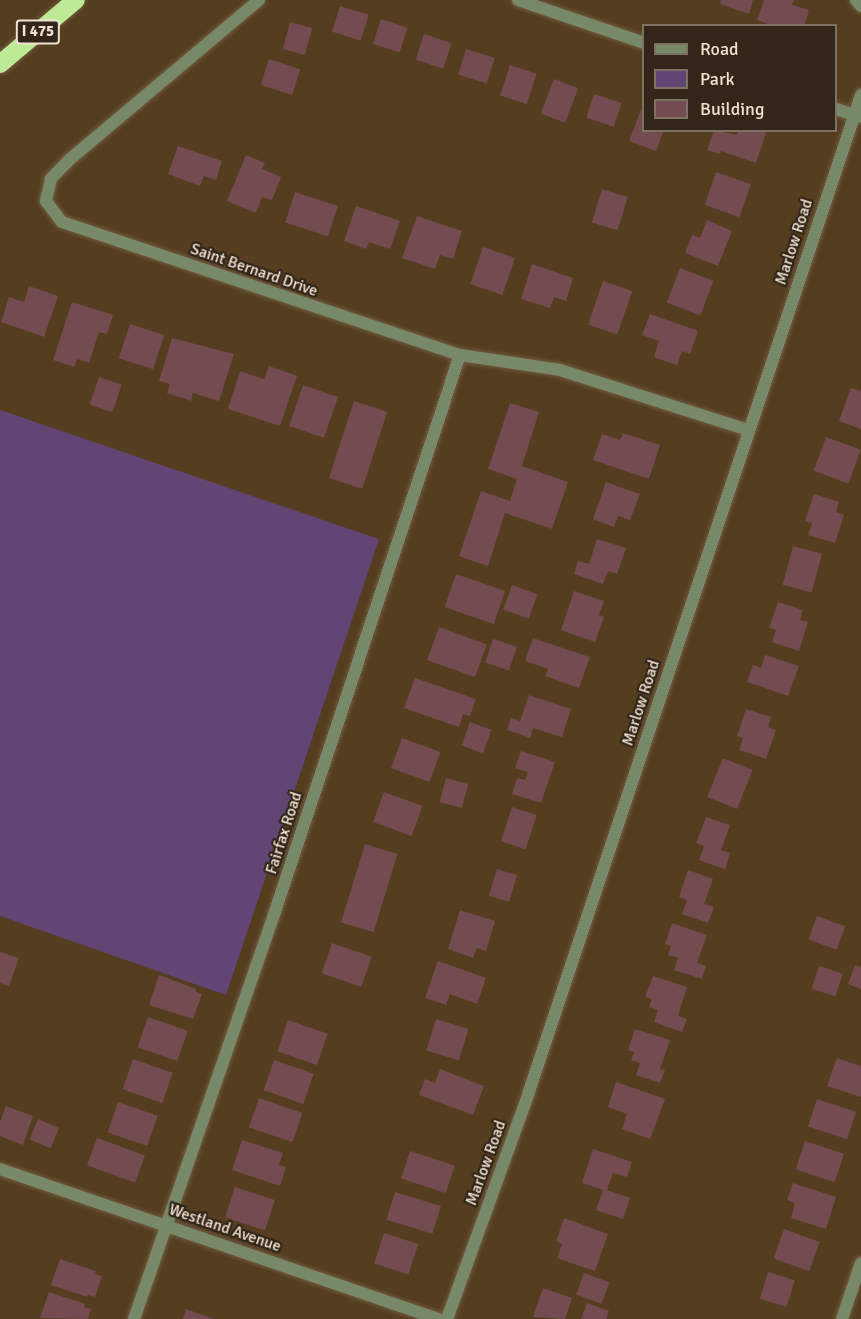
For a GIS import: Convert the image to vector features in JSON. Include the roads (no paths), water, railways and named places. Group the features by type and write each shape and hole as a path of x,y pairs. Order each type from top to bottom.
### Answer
{"highway":[{"name":"I 475","path":"0,64 76,0"}],"street":[{"name":"Saint Bernard Drive","path":"258,0 70,159 51,179 46,201 62,222 460,356 560,370 748,430"},
{"path":"518,0 642,42"},
{"path":"856,0 861,6"},
{"name":"Marlow Road","path":"447,1319 529,1092 748,430 857,116 861,95"},
{"path":"837,109 857,116"},
{"name":"Fairfax Road","path":"134,1319 275,912 460,356"},
{"name":"Westland Avenue","path":"0,1169 438,1319"},
{"path":"842,1319 861,1263"}]}
